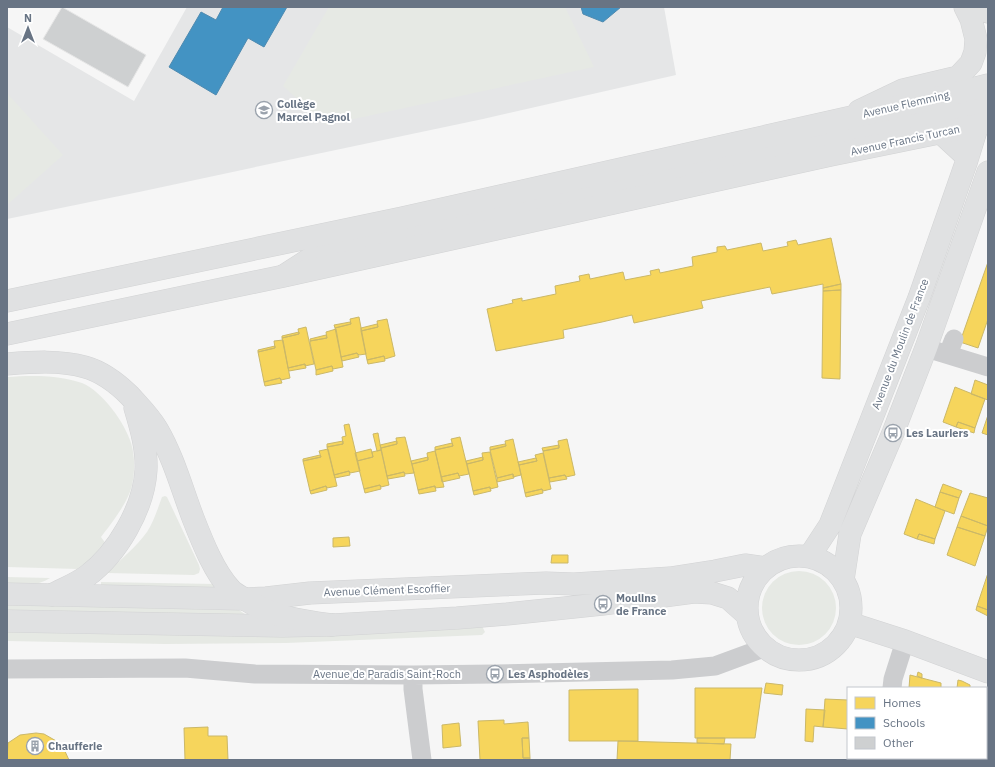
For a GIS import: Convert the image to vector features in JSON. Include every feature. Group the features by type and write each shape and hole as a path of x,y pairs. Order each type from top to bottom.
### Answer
{"main road":[{"path":"846,118 903,90 958,77 971,63 976,39 971,19 965,7"},
{"path":"984,7 988,12"},
{"path":"284,276 322,251 986,105"},
{"name":"Avenue Flemming","path":"7,301 402,218 846,118 986,105"},
{"name":"Avenue Francis Turcan","path":"7,334 284,276 831,155 942,133 986,105"},
{"name":"Avenue du Moulin de France","path":"809,557 830,525 919,298 986,105"},
{"path":"942,133 967,158"},
{"path":"843,580 850,534 893,433 926,348 988,174"},
{"path":"7,364 44,362 67,363 102,373 119,384 156,428 165,446 195,523 215,567 232,590 257,607 273,613 295,620 332,625"},
{"path":"52,595 86,576 98,566 125,533 136,513 145,485 146,469 142,431 132,399"},
{"path":"786,557 809,557 822,561 834,569 843,580 849,593 851,608 849,623 842,638 829,651 813,658 796,661 779,657 764,648 755,638 749,626 746,614 747,601 750,588 757,577 766,568 776,561 786,557"},
{"name":"Avenue Clément Escoffier","path":"7,594 244,599 310,593 546,583 574,584 677,577 715,572 745,565 766,568"},
{"path":"7,621 282,626 332,625 507,614 603,604 694,592 712,593 728,598 746,614"},
{"path":"849,623 905,640 988,672"}],"street":[{"path":"926,348 951,347 988,367"},
{"path":"892,687 893,679 905,640"},
{"name":"Avenue de Paradis Saint-Roch","path":"7,669 185,668 255,674 413,675 664,670 715,666 764,648"},
{"path":"413,675 413,689 422,760"}],"shaded area":[{"name":"Collège Marcel Pagnol","path":"187,7 664,7 676,75 483,119 7,219 7,27 134,101"},
{"path":"329,7 565,7 594,67 326,125 283,86"},
{"path":"7,93 63,155 7,205"},
{"path":"45,376 64,378 90,387 112,408 124,426 131,443 134,469 130,491 119,512 101,537 106,544 97,555 78,569 7,567 7,377"},
{"path":"162,497 167,497 199,565 199,573 194,575 107,573 143,538 154,519"},
{"path":"799,571 813,574 825,582 833,594 836,608 833,622 825,634 813,642 799,645 785,642 773,634 765,622 762,608 765,594 773,582 785,574"},
{"path":"7,577 50,578 35,584 24,586 7,586"},
{"path":"101,582 215,584 215,589 101,587"},
{"path":"7,605 239,610 246,615 7,611"},
{"path":"482,626 485,632 482,635 286,643 165,644 7,641 7,632 166,635"}],"building: Homes":[{"path":"831,238 841,284 823,288 823,284 772,294 770,287 701,301 703,308 634,323 632,315 563,330 564,338 496,351 487,309 513,303 512,300 522,298 522,301 556,294 555,286 580,281 579,276 589,274 590,279 623,272 625,280 651,275 650,271 659,269 660,273 693,266 692,257 717,252 717,247 725,246 727,250 761,243 763,251 788,246 787,242 796,240 798,245"},
{"path":"988,262 988,319 978,348 960,342"},
{"path":"841,284 841,290 823,291 823,288"},
{"path":"841,290 840,379 822,378 823,291"},
{"path":"359,317 366,354 359,355 357,353 341,357 335,328 351,324 350,319"},
{"path":"387,319 395,356 385,359 384,356 367,360 361,331 378,327 377,321"},
{"path":"350,322 351,324 335,328 334,325"},
{"path":"377,324 378,327 361,331 361,328"},
{"path":"306,327 314,364 305,366 305,364 288,368 282,338 299,334 298,329"},
{"path":"336,329 343,367 333,369 332,366 316,370 310,341 327,338 326,332"},
{"path":"299,332 299,334 282,338 282,336"},
{"path":"326,335 327,338 310,341 310,339"},
{"path":"283,340 290,378 281,380 280,378 264,382 258,352 275,348 274,341"},
{"path":"275,346 275,348 258,352 258,350"},
{"path":"357,353 359,357 342,361 341,357"},
{"path":"384,356 385,361 368,364 367,360"},
{"path":"305,364 306,368 289,371 288,368"},
{"path":"332,366 333,371 316,375 316,370"},
{"path":"280,378 282,383 265,386 264,382"},
{"path":"975,380 988,385 988,400 971,394"},
{"path":"955,387 985,399 975,428 958,422 956,427 943,422"},
{"path":"988,415 988,435 982,433"},
{"path":"958,422 975,428 974,433 956,427"},
{"path":"349,424 360,471 350,473 349,471 334,475 327,447 343,444 342,437 346,436 344,425"},
{"path":"378,433 381,450 377,451 373,434"},
{"path":"405,437 414,473 405,474 404,472 387,476 381,448 397,444 396,438"},
{"path":"460,437 469,474 459,476 458,473 441,477 435,450 453,446 451,439"},
{"path":"513,439 521,475 513,477 513,474 497,478 490,450 506,446 505,441"},
{"path":"567,439 575,475 549,478 543,451 559,448 558,441"},
{"path":"343,441 343,444 327,447 327,444"},
{"path":"397,441 397,444 381,448 380,445"},
{"path":"452,443 453,446 435,450 435,447"},
{"path":"505,444 506,446 490,450 490,447"},
{"path":"559,445 559,448 543,451 542,448"},
{"path":"328,449 337,486 327,488 326,486 310,491 303,461 321,457 319,451"},
{"path":"371,449 373,457 357,461 355,453"},
{"path":"381,450 389,485 381,487 380,485 364,489 357,461 373,457 372,452"},
{"path":"435,451 444,487 435,488 435,486 418,490 412,464 428,460 427,453"},
{"path":"490,452 498,487 490,489 490,487 473,491 467,464 483,460 482,453"},
{"path":"543,453 551,489 543,491 542,489 525,493 519,465 537,461 535,455"},
{"path":"320,455 321,457 303,461 303,459"},
{"path":"428,457 428,460 412,464 411,461"},
{"path":"483,457 483,460 467,464 466,461"},
{"path":"536,458 537,461 519,465 518,462"},
{"path":"349,471 350,475 335,478 334,475"},
{"path":"404,472 405,476 388,479 387,476"},
{"path":"458,473 460,478 442,482 441,477"},
{"path":"513,474 514,478 497,482 497,478"},
{"path":"565,475 567,479 550,482 549,478"},
{"path":"943,484 962,491 959,498 940,492"},
{"path":"380,485 381,489 365,493 364,489"},
{"path":"326,486 327,490 311,494 310,491"},
{"path":"435,486 436,491 419,494 418,490"},
{"path":"490,487 491,491 474,495 473,491"},
{"path":"542,489 543,493 526,497 525,493"},
{"path":"940,492 959,498 954,514 935,507"},
{"path":"970,493 988,498 988,526 961,516"},
{"path":"916,499 945,511 935,539 919,534 917,539 904,534"},
{"path":"961,516 988,526 985,536 957,527"},
{"path":"957,527 985,536 975,566 947,555"},
{"path":"919,534 935,539 934,544 917,539"},
{"path":"349,537 350,546 333,547 333,538"},
{"path":"552,555 568,555 568,563 551,563"},
{"path":"988,573 988,610 977,606"},
{"path":"977,606 988,610 988,616 976,610"},
{"path":"918,672 922,674 922,678 917,676"},
{"path":"910,675 941,683 941,687 909,687"},
{"path":"958,680 970,685 970,687 957,687"},
{"path":"766,683 783,685 782,695 764,693"},
{"path":"695,688 762,688 755,738 695,738"},
{"path":"638,689 638,741 569,741 569,690"},
{"path":"825,699 847,700 847,729 823,727"},
{"path":"806,709 825,710 823,727 814,726 813,742 805,741"},
{"path":"504,720 504,724 528,722 529,738 522,738 523,758 530,758 530,760 480,760 478,721"},
{"path":"459,723 461,746 443,748 442,725"},
{"path":"208,727 208,736 227,736 228,760 185,760 184,728"},
{"name":"Chaufferie","path":"36,733 44,734 58,742 63,747 69,760 7,760 8,743 20,735"},
{"path":"988,733 988,760 981,760 987,759"},
{"path":"522,738 529,738 530,758 523,758"},
{"path":"697,738 725,738 724,744 697,743"},
{"path":"618,741 731,744 730,760 617,760"},
{"path":"941,759 960,759 960,760"},
{"path":"962,759 981,759 981,760"}],"building: Schools":[{"path":"223,7 287,7 264,47 248,38 216,95 169,67 201,12 216,20"},
{"path":"581,7 621,7 603,22 583,14"}],"building: Other":[{"path":"62,7 146,55 128,87 43,39"}],"place":[{"name":"Collège Marcel Pagnol","path":"264,110"},
{"name":"Les Lauriers","path":"893,433"},
{"name":"Moulins de France","path":"603,604"},
{"name":"Les Asphodèles","path":"495,674"},
{"name":"Chaufferie","path":"35,746"}]}
